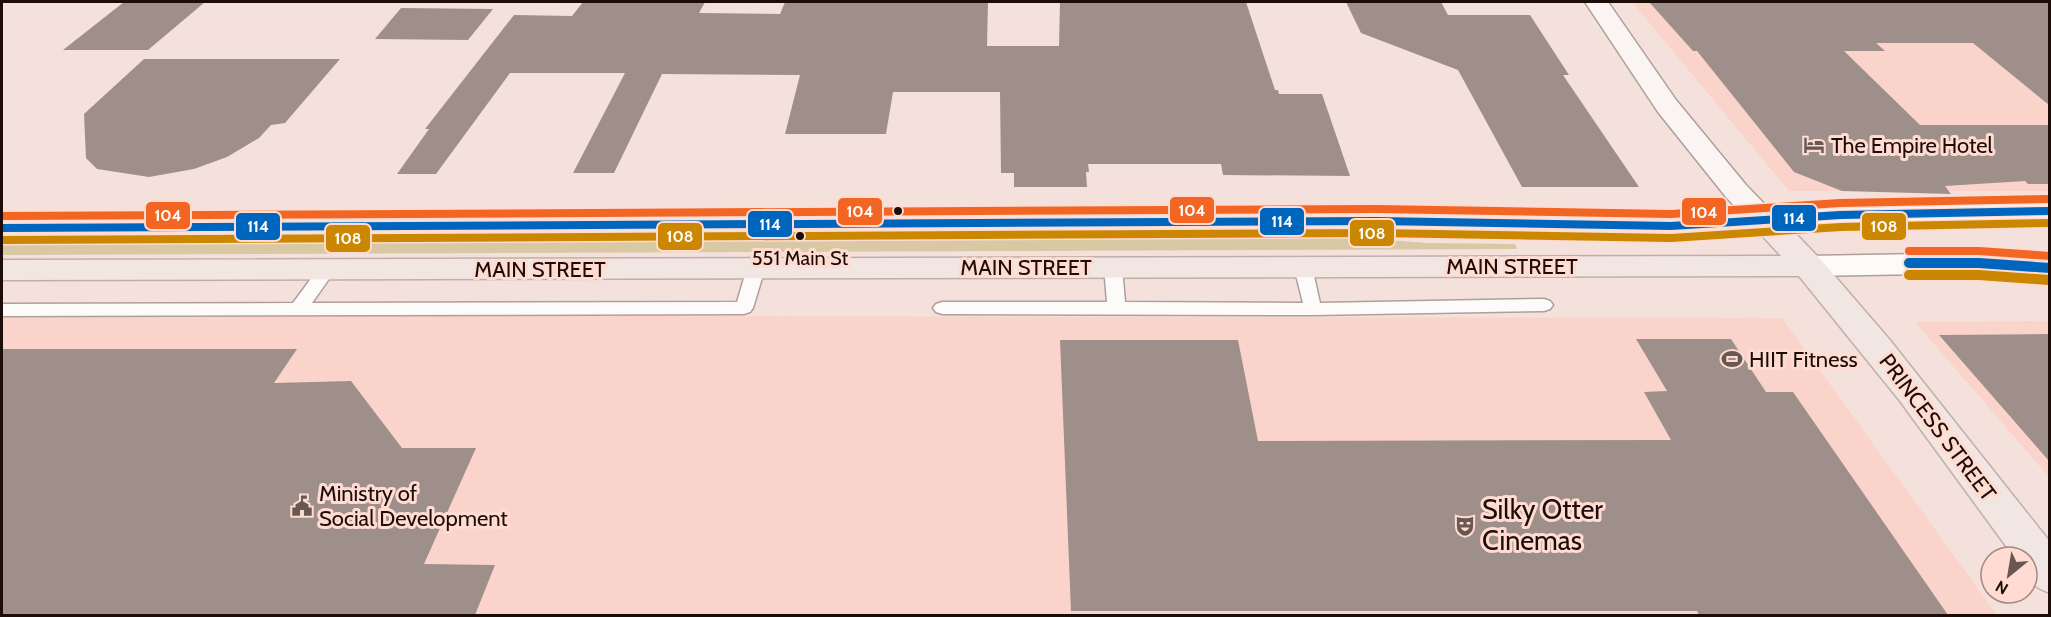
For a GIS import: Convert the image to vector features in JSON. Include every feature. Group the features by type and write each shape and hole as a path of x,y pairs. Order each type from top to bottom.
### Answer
{"highway":[{"name":"MAIN STREET","path":"2,228 1377,221 1671,226 1764,219"},
{"name":"PRINCESS STREET","path":"1764,219 1845,306 1943,431 2049,575"},
{"name":"MAIN STREET","path":"2,270 1809,266"}],"main road":[{"name":"PRINCESS STREET","path":"1597,2 1667,106 1736,191 1764,219"}],"street":[{"name":"MAIN STREET","path":"1764,219 1840,215 2049,211"},
{"name":"MAIN STREET","path":"1809,266 1978,263 2049,268"}],"lane":[{"path":"1113,267 1116,307"},
{"path":"1303,267 1313,309"},
{"path":"2,310 744,308 756,268"},
{"path":"297,310 327,269"},
{"path":"942,308 1313,309 1544,305"}],"shaded area":[{"path":"1632,2 2049,2 2049,191 1789,191"},
{"path":"1335,236 1427,243 1515,244 1517,249 2,255 2,241"},
{"path":"2,315 1782,318 1979,590 1979,605 1990,605 1997,615 2,615"},
{"path":"2049,321 2049,477 1915,322"}],"building":[{"path":"124,2 205,2 148,50 63,50"},
{"path":"583,2 705,2 699,13 780,14 785,2 988,2 987,46 1059,46 1060,2 1246,2 1275,90 1278,90 1279,94 1322,94 1350,176 1223,175 1221,164 1088,164 1087,187 1014,187 1014,173 1001,173 1000,92 893,92 886,134 785,134 800,75 662,74 614,173 573,173 625,73 510,73 436,174 397,174 429,129 425,129 514,15 572,16"},
{"path":"1346,2 1441,2 1448,15 1530,15 1569,75 1563,75 1639,187 1522,187 1458,70 1361,33"},
{"path":"1649,2 2049,2 2049,105 1973,43 1876,43 1885,51 1844,51 1920,125 2049,125 2049,184 2028,184 2025,181 1945,186 1951,194 1842,191 1794,172 1697,51 1693,51"},
{"path":"401,8 493,9 468,40 375,39"},
{"path":"144,59 340,59 285,123 271,125 259,138 227,157 194,169 149,177 97,169 86,158 84,114"},
{"path":"2049,334 2049,461 1939,335"},
{"path":"1636,339 1731,339 1766,392 1793,392 1948,615 1699,615 1697,611 1071,611 1060,340 1238,340 1258,441 1671,440 1644,392 1667,391"},
{"path":"2,349 297,349 274,383 351,381 402,448 476,448 424,564 495,565 475,615 2,615"}],"transit line":[{"name":"104","path":"2,216 1377,209 1671,214 1840,203 2050,199"},
{"name":"114","path":"2,228 1377,221 1671,226 1840,215 2050,211"},
{"name":"108","path":"2,240 1377,233 1671,238 1841,227 2050,223"},
{"name":"104","path":"1909,251 1979,251 2050,256"},
{"name":"114","path":"1909,263 1979,263 2050,268"},
{"name":"108","path":"1909,275 1979,275 2049,280"}],"place":[{"name":"The Empire Hotel","path":"1814,145"},
{"name":"551 Main St","path":"800,236"},
{"name":"HIIT Fitness","path":"1732,359"},
{"name":"Ministry of Social Development","path":"302,506"},
{"name":"Silky Otter Cinemas","path":"1465,526"}]}
